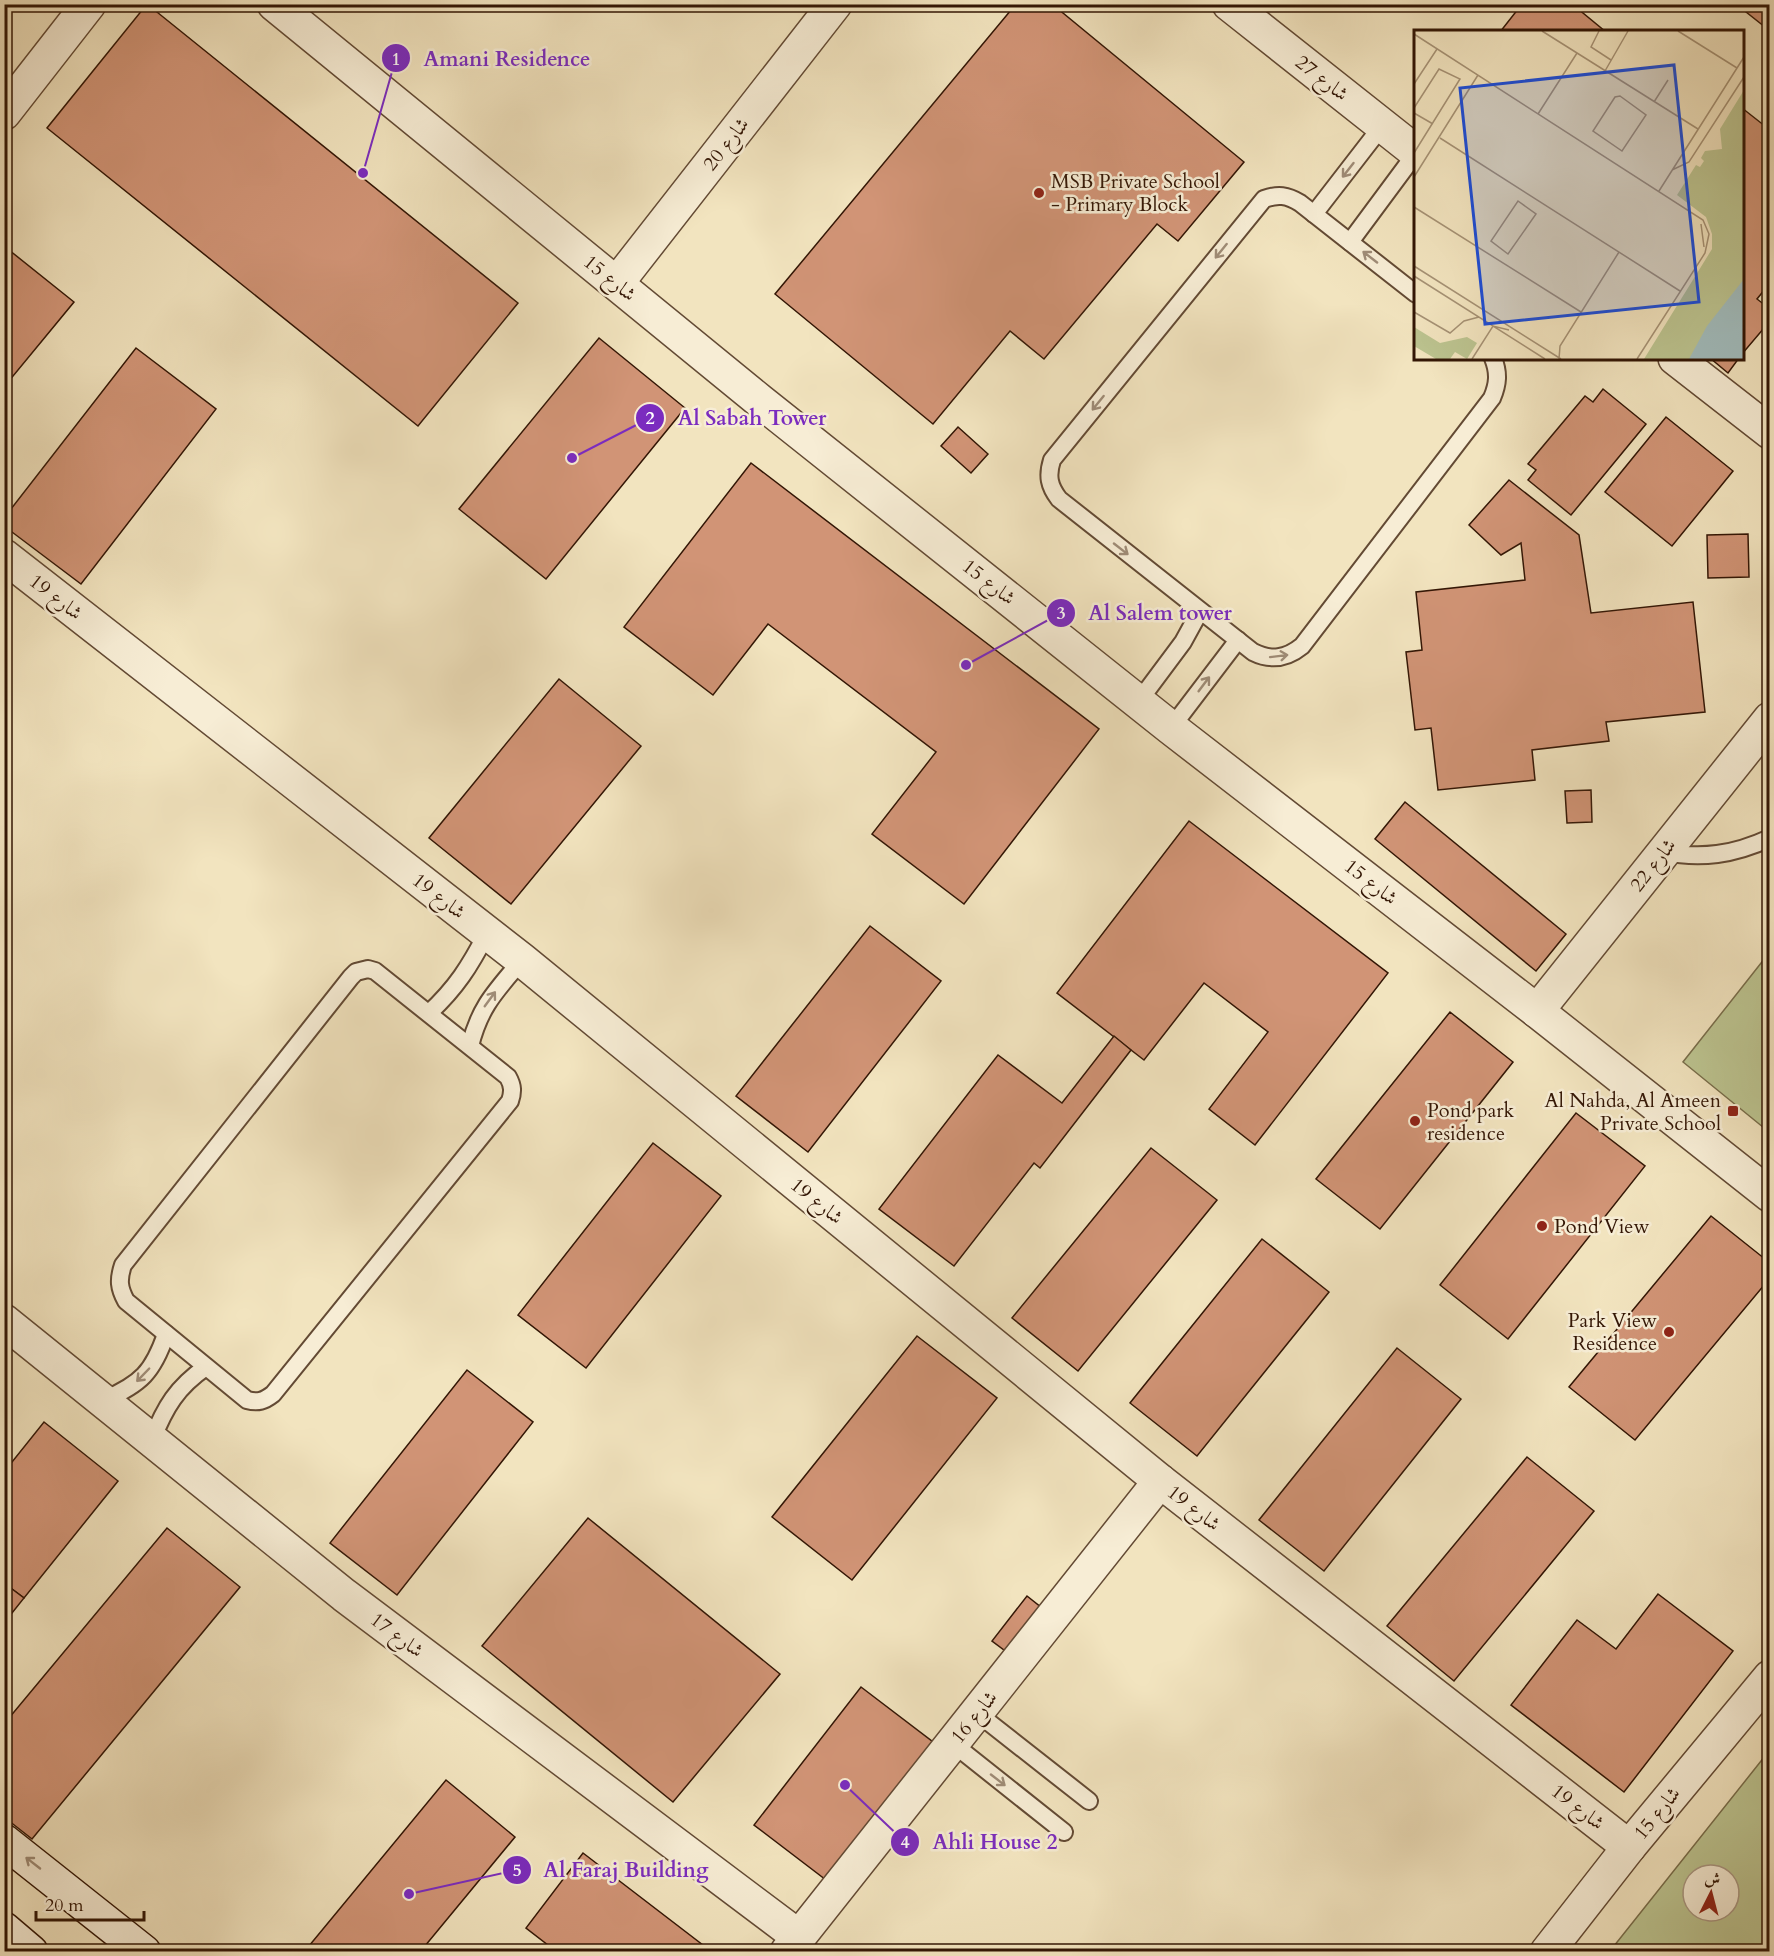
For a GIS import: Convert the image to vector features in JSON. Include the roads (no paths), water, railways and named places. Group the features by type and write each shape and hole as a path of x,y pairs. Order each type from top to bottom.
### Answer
{"street":[{"path":"4,113 89,4"},
{"name":"شارع 15","path":"274,4 760,401 1171,728 1537,1011 1769,1195"},
{"name":"شارع 20","path":"617,283 835,4"},
{"name":"شارع 27","path":"1229,4 1414,151"},
{"path":"1679,360 1770,432"},
{"name":"شارع 19","path":"4,556 522,960 1160,1481 1629,1847"},
{"name":"شارع 22","path":"1537,1011 1770,719"},
{"name":"شارع 17","path":"4,1321 344,1595 793,1944"},
{"name":"شارع 16","path":"793,1944 1160,1481"},
{"name":"شارع 15","path":"1547,1952 1629,1847 1770,1677"},
{"path":"4,1841 144,1952"},
{"path":"4,1929 32,1952"}],"lane":[{"path":"1314,214 1382,126"},
{"path":"1350,242 1414,156"},
{"path":"1414,292 1292,198 1283,195 1264,199 1052,460 1049,481 1053,491 1059,499 1253,652 1263,657 1284,657 1302,646 1492,398 1497,385 1498,370 1494,360"},
{"path":"1139,701 1183,642 1200,611"},
{"path":"1171,728 1238,640"},
{"path":"1663,852 1688,857 1711,856 1734,852 1770,838"},
{"path":"429,1013 458,984 487,933"},
{"path":"470,1046 475,1025 485,1005 522,960"},
{"path":"362,970 375,971 470,1046 508,1077 512,1084 510,1101 266,1400 256,1402 247,1400 126,1301 120,1290 119,1278 123,1265 351,976 362,970"},
{"path":"104,1400 126,1390 144,1375 158,1356 166,1334"},
{"path":"152,1440 173,1396 190,1378 206,1367"},
{"path":"977,1713 1089,1801"},
{"path":"952,1743 1064,1832"}],"place":[{"name":"Amani Residence","path":"363,173"},
{"name":"MSB Private School - Primary Block","path":"1039,193"},
{"name":"Al Sabah Tower","path":"572,458"},
{"name":"Al Salem tower","path":"966,665"},
{"name":"Al Nahda, Al Ameen Private School","path":"1733,1111"},
{"name":"Pond park residence","path":"1415,1121"},
{"name":"Pond View","path":"1542,1226"},
{"name":"Park View Residence","path":"1669,1332"},
{"name":"Ahli House 2","path":"845,1785"},
{"name":"Al Faraj Building","path":"409,1894"}]}
